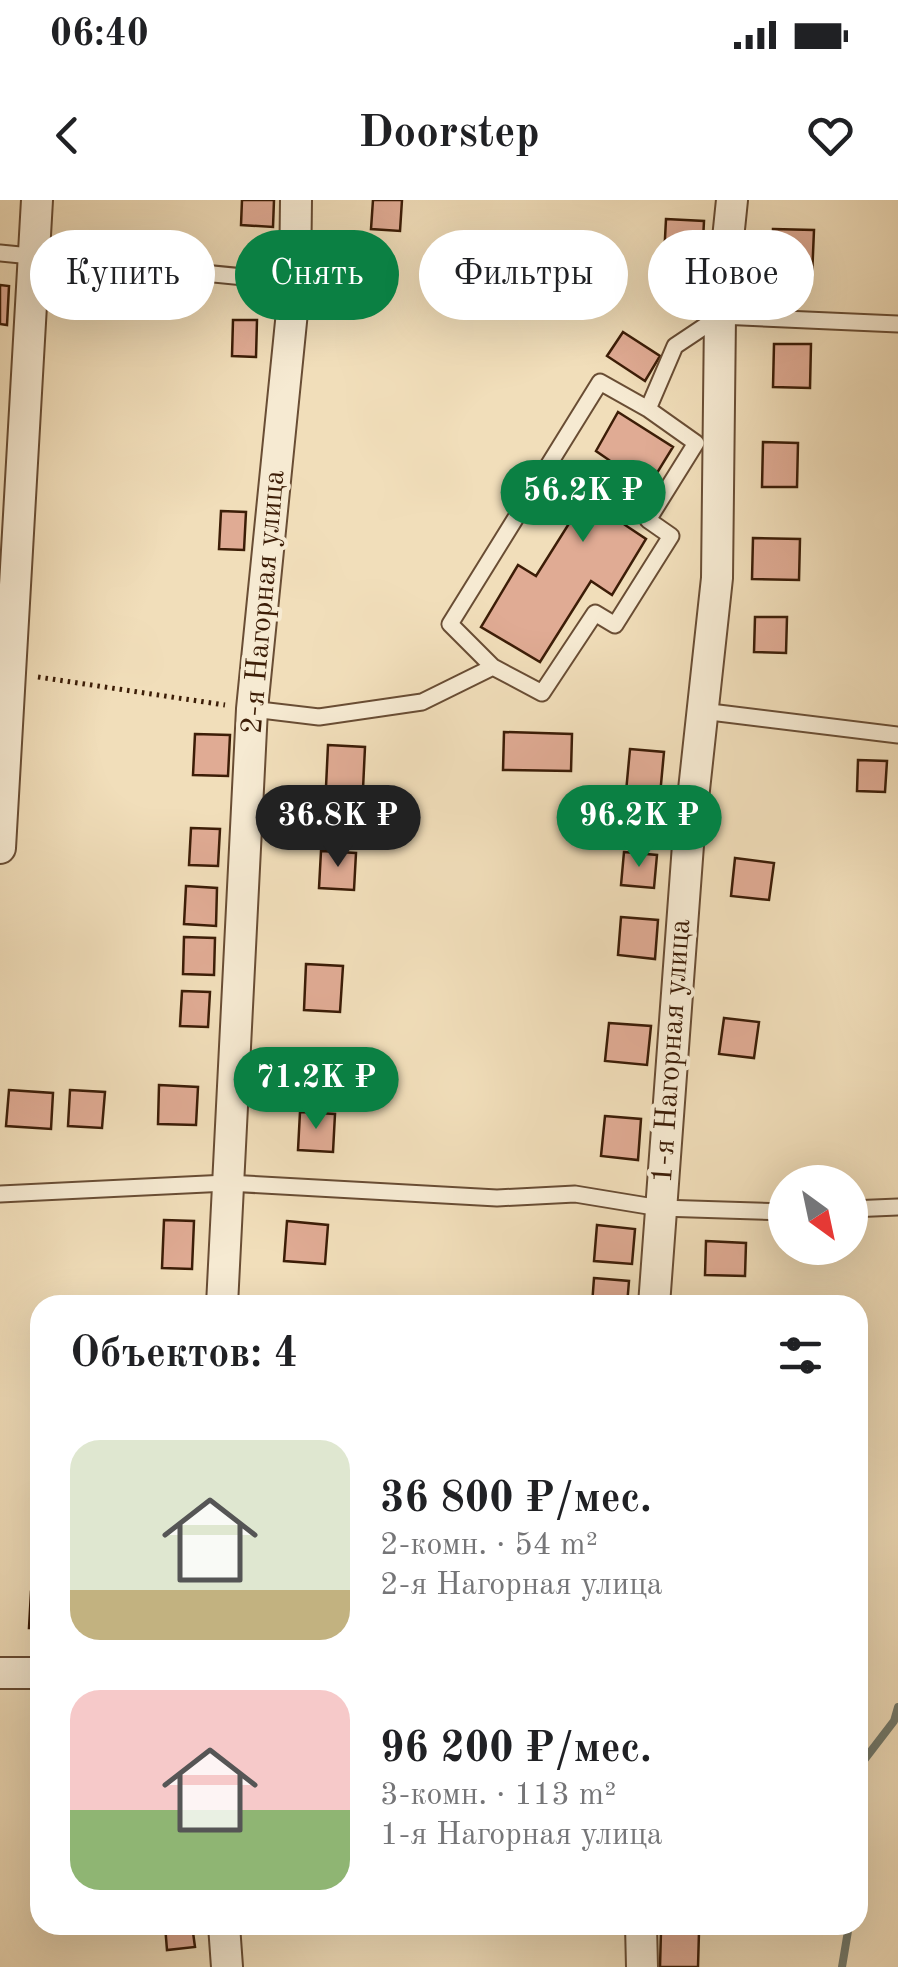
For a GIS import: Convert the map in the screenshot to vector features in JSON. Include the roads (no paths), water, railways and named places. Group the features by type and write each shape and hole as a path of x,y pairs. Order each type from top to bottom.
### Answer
{"street":[{"path":"34,230 37,200"},
{"name":"2-я Нагорная улица","path":"296,200 296,230"},
{"name":"1-я Нагорная улица","path":"729,230 732,200"},
{"path":"0,848 30,295"},
{"name":"2-я Нагорная улица","path":"222,1295 252,709 291,320"},
{"name":"1-я Нагорная улица","path":"655,1295 688,845 718,578 720,320"},
{"path":"0,1673 30,1673"},
{"path":"225,1935 228,1967"},
{"path":"641,1935 642,1967"}],"lane":[{"path":"0,253 30,255"},
{"path":"648,409 675,346 714,320"},
{"path":"809,320 898,324"},
{"path":"600,382 648,409 696,443 648,520 672,536 616,625 595,612 542,692 493,667 450,624 600,382"},
{"path":"252,709 319,717 422,702 493,667"},
{"path":"702,711 898,734"},
{"path":"0,1194 226,1182 498,1198 575,1194 660,1208 768,1211"},
{"path":"868,1209 898,1208"}],"waterway":[{"path":"868,1755 894,1721 898,1707"},
{"path":"842,1967 847,1935"}]}
